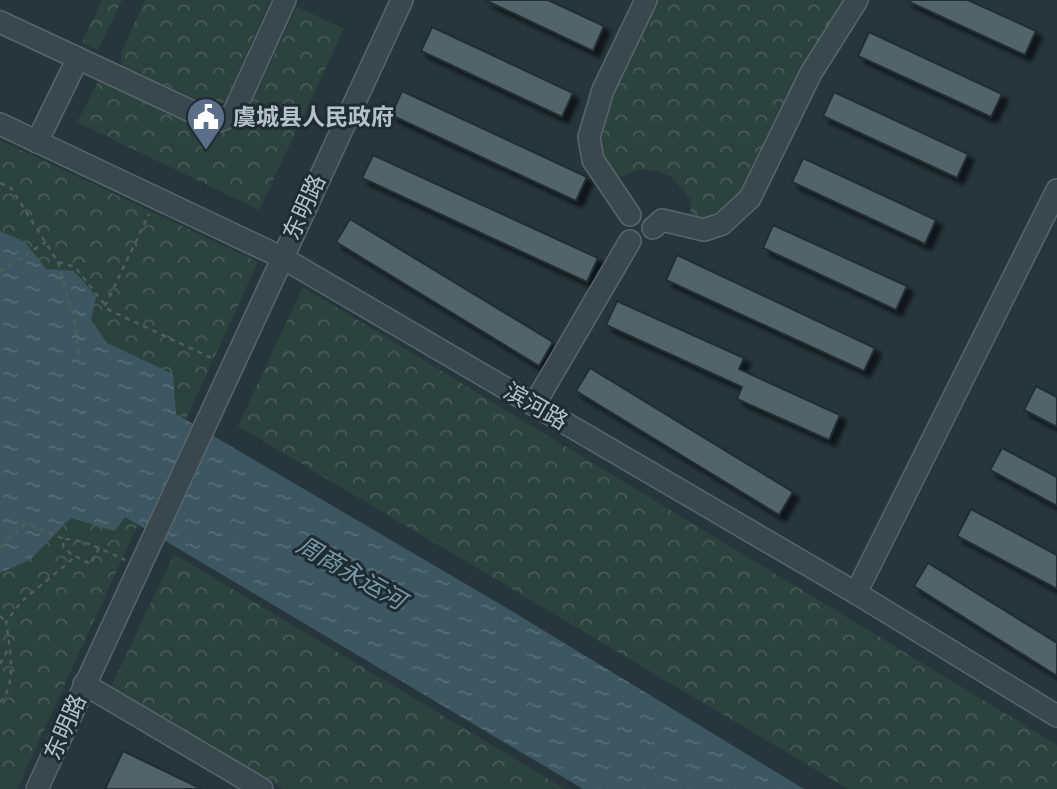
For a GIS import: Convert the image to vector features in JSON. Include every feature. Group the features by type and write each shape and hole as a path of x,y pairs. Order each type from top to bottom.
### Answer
{"street":[{"path":"0,22 208,119 222,120 233,114 285,0"},
{"name":"东明路","path":"37,789 402,0"},
{"path":"629,215 593,160 589,137 603,90 646,0"},
{"path":"630,241 646,241 653,228 662,220 704,230 722,223 750,198 811,73 857,0"},
{"path":"37,142 78,58"},
{"name":"滨河路","path":"0,124 281,257 856,593 1057,716"},
{"path":"856,593 1057,190"},
{"path":"629,215 645,215 653,228"},
{"path":"629,215 622,228 630,241"},
{"path":"534,405 630,241"},
{"path":"84,684 262,789"}],"path":[{"path":"0,183 11,188 58,262 76,327 80,367"},
{"path":"105,306 157,198"},
{"path":"0,271 46,242"},
{"path":"58,262 75,267 109,310 231,367"},
{"path":"0,547 26,523 64,539 80,540 144,560"},
{"path":"64,539 63,546 75,557 91,564 99,548"},
{"path":"6,622 29,596 61,572 75,557"},
{"path":"0,616 6,622 9,648 9,681 6,696 0,702"},
{"path":"0,664 9,648"}],"green space":[{"path":"102,0 122,0 98,50 84,44 83,40"},
{"path":"145,0 270,0 226,100 220,105 212,106 122,66 121,53"},
{"path":"652,0 849,0 738,203 714,221 690,220 691,200 671,176 641,169 616,179 600,158 597,140 606,99"},
{"path":"297,7 344,29 259,210 77,122 99,80 203,128 219,130 233,126 243,120"},
{"path":"0,140 258,262 17,789 0,789"},
{"path":"303,287 1057,745 1057,789 848,789 238,426"},
{"path":"174,554 565,789 283,789 111,687"}],"water":[{"name":"周商永运河","path":"0,231 25,242 46,269 74,271 96,296 91,320 107,343 173,374 176,414 505,607 804,789 583,789 125,517 115,531 71,518 30,560 0,573"}],"building":[{"path":"485,0 548,0 604,26 593,51"},
{"path":"905,0 968,0 1036,31 1025,55"},
{"path":"432,27 573,93 562,117 421,51"},
{"path":"869,32 1002,94 991,117 858,56"},
{"path":"402,91 587,177 576,201 391,115"},
{"path":"834,92 968,154 957,178 823,116"},
{"path":"373,155 598,258 587,282 362,178"},
{"path":"803,158 936,220 925,244 792,182"},
{"path":"350,219 553,342 539,366 336,242"},
{"path":"773,225 907,286 896,310 763,248"},
{"path":"677,255 875,348 864,371 666,280"},
{"path":"617,301 744,358 739,369 840,415 829,440 737,399 742,387 606,325"},
{"path":"590,368 793,492 779,515 576,391"},
{"path":"1036,386 1057,397 1057,427 1024,410"},
{"path":"1002,448 1057,477 1057,506 990,470"},
{"path":"971,509 1057,555 1057,589 957,536"},
{"path":"928,563 1057,643 1057,676 914,586"},
{"path":"123,751 202,789 105,789"}],"place":[{"name":"虞城县人民政府","path":"206,151"}]}
